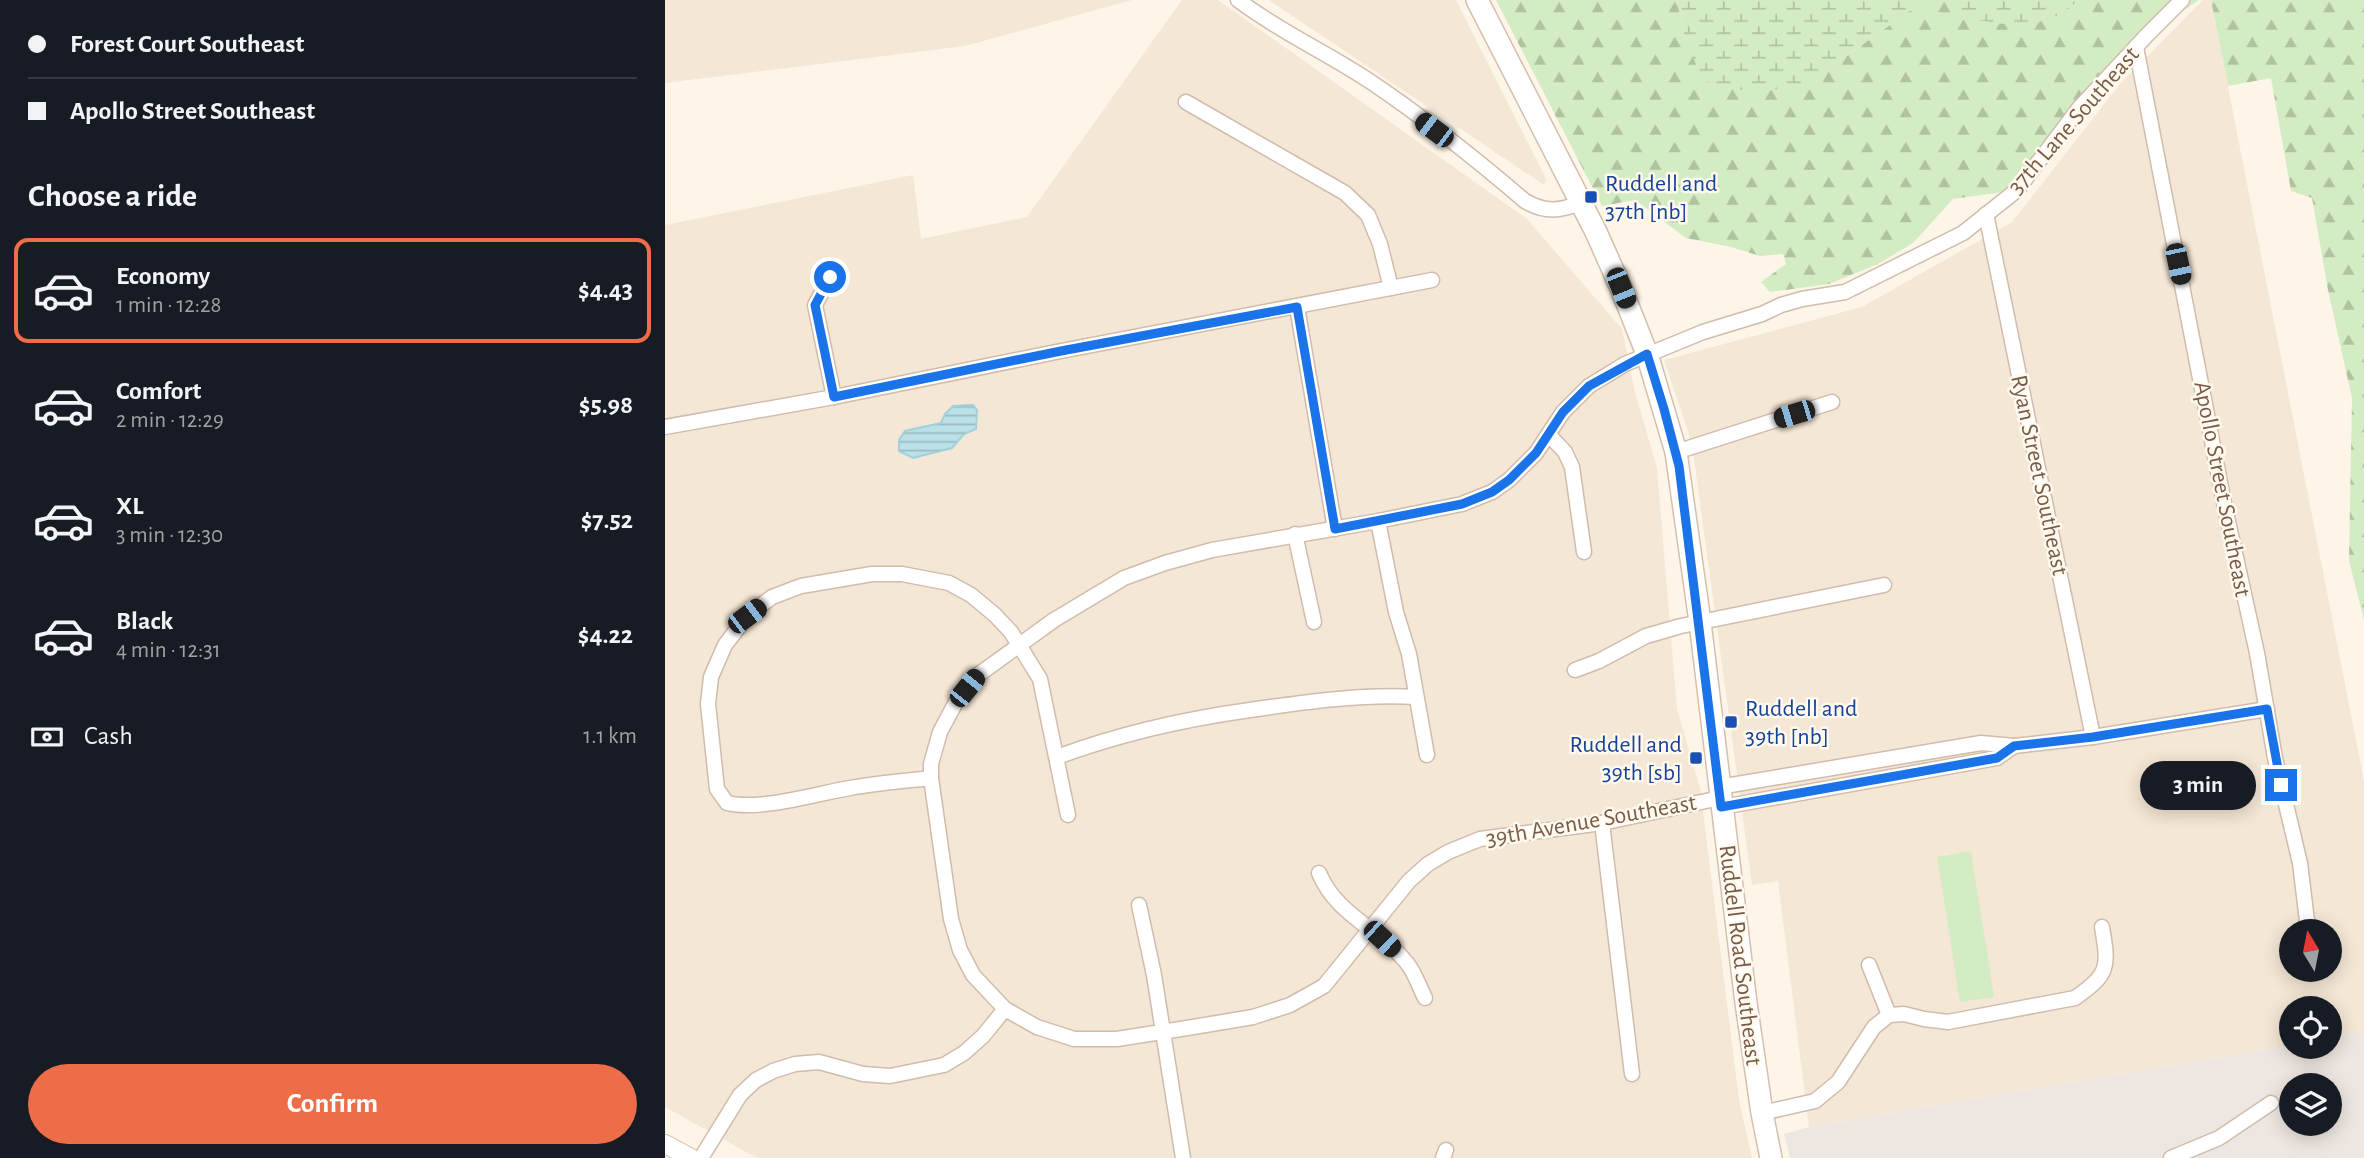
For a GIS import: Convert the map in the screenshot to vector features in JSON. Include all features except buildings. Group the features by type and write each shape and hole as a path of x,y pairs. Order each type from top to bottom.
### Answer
{"main road":[{"name":"Ruddell Road Southeast","path":"1477,0 1581,203 1621,288 1647,354 1676,452 1762,1113 1771,1158"}],"street":[{"path":"1238,0 1263,19 1323,51 1373,83 1525,201 1550,211 1581,203"},
{"name":"37th Lane Southeast","path":"1019,645 1054,620 1124,578 1165,563 1212,550 1462,504 1492,492 1509,480 1536,453 1563,412 1589,386 1647,354 1791,302 1845,292 1963,233 2017,190 2080,107 2182,0"},
{"name":"Apollo Street Southeast","path":"2136,47 2275,758 2300,863 2307,919"},
{"path":"1186,102 1345,193 1368,215 1380,244 1391,288"},
{"name":"Ryan Street Southeast","path":"1986,214 2093,737"},
{"path":"830,277 815,305 834,397"},
{"path":"665,427 834,397 1432,280"},
{"path":"1297,307 1335,529"},
{"path":"1676,452 1832,402"},
{"path":"1549,435 1565,452 1572,467 1584,552"},
{"path":"1378,521 1396,612 1409,654 1427,755"},
{"path":"1295,534 1314,622"},
{"path":"931,778 853,787 741,807 727,803 717,789 708,704 711,677 725,645 747,616 772,597 801,586 882,574 902,574 949,583 971,595 995,615 1019,645 1040,679 1068,815"},
{"path":"1574,670 1599,661 1646,636 1700,622 1884,585"},
{"name":"39th Avenue Southeast","path":"1019,645 978,675 956,702 940,732 931,778 945,884 960,950 973,975 1005,1009 1037,1027 1075,1039 1117,1039 1163,1032 1253,1017 1290,1005 1324,986 1409,880 1448,852 1480,839 1602,823 1980,743 2014,746 2093,737 2267,709"},
{"path":"1057,757 1085,746 1215,714 1380,695 1416,697"},
{"path":"1602,823 1632,1074"},
{"path":"1319,873 1326,890 1340,907 1371,929 1407,963 1425,998"},
{"path":"1139,905 1183,1158"},
{"path":"1762,1113 1815,1101 1838,1082 1874,1027 1889,1015 1904,1014 1948,1023 2075,998 2092,986 2104,972 2108,956 2102,927"},
{"path":"1869,965 1889,1015"},
{"path":"701,1158 740,1095 757,1080 773,1071 795,1064 819,1062 863,1073 890,1076 944,1065 964,1053 983,1036 1005,1009"},
{"path":"2171,1158 2220,1138 2271,1103"},
{"path":"665,1144 691,1158"}],"shaded area":[{"path":"665,0 1132,0 965,46 665,83"},
{"path":"1182,0 1218,0 1527,219 1622,329 1635,392 1657,468 1677,709 1700,788 1739,1100 1752,1158 757,1158 665,1107 665,225 913,175 921,239 1027,217"},
{"path":"1269,0 1456,0 1546,179 1544,185"},
{"path":"2203,0 2211,0 2364,781 2364,1031 2342,1035 2342,996 2279,996 2279,1047 1809,1127 1778,881 1752,885 1694,459 1688,431 1664,360 1862,307 2012,222 2120,84"},
{"path":"2364,1031 2364,1158 1790,1158 1784,1134 1809,1127 2279,1047 2279,1059 2342,1059 2342,1035"}],"green space":[{"path":"1496,0 1677,0 1685,38 1821,74 1925,0 1949,0 1951,3 2062,14 2079,0 2199,0 2147,35 2017,190 1953,199 1913,243 1878,264 1829,284 1770,292 1761,282 1786,264 1783,254 1760,256 1686,238 1635,200 1602,206"},
{"path":"1677,0 1925,0 1821,74 1796,86 1760,92 1726,88 1709,82 1697,67 1685,38"},
{"path":"1949,0 2079,0 2062,14 2025,27 1976,20"},
{"path":"2211,0 2364,0 2364,620 2349,561 2352,398 2328,290 2312,198 2291,191 2271,78 2228,86"},
{"path":"1971,851 1994,997 1960,1002 1937,857"}],"water":[{"path":"973,405 977,410 976,429 964,434 952,448 913,458 899,451 899,440 905,431 941,423 953,406"}],"place":[{"name":"Ruddell and 37th [nb]","path":"1591,197"},
{"name":"Ruddell and 39th [nb]","path":"1731,722"},
{"name":"Ruddell and 39th [sb]","path":"1696,758"}],"route":[{"path":"830,277 815,305 834,397 1297,307 1335,529 1462,504 1492,492 1509,480 1536,453 1563,412 1589,386 1647,354 1679,466 1721,807 1997,758 2014,746 2093,737 2267,709 2281,785"}]}
